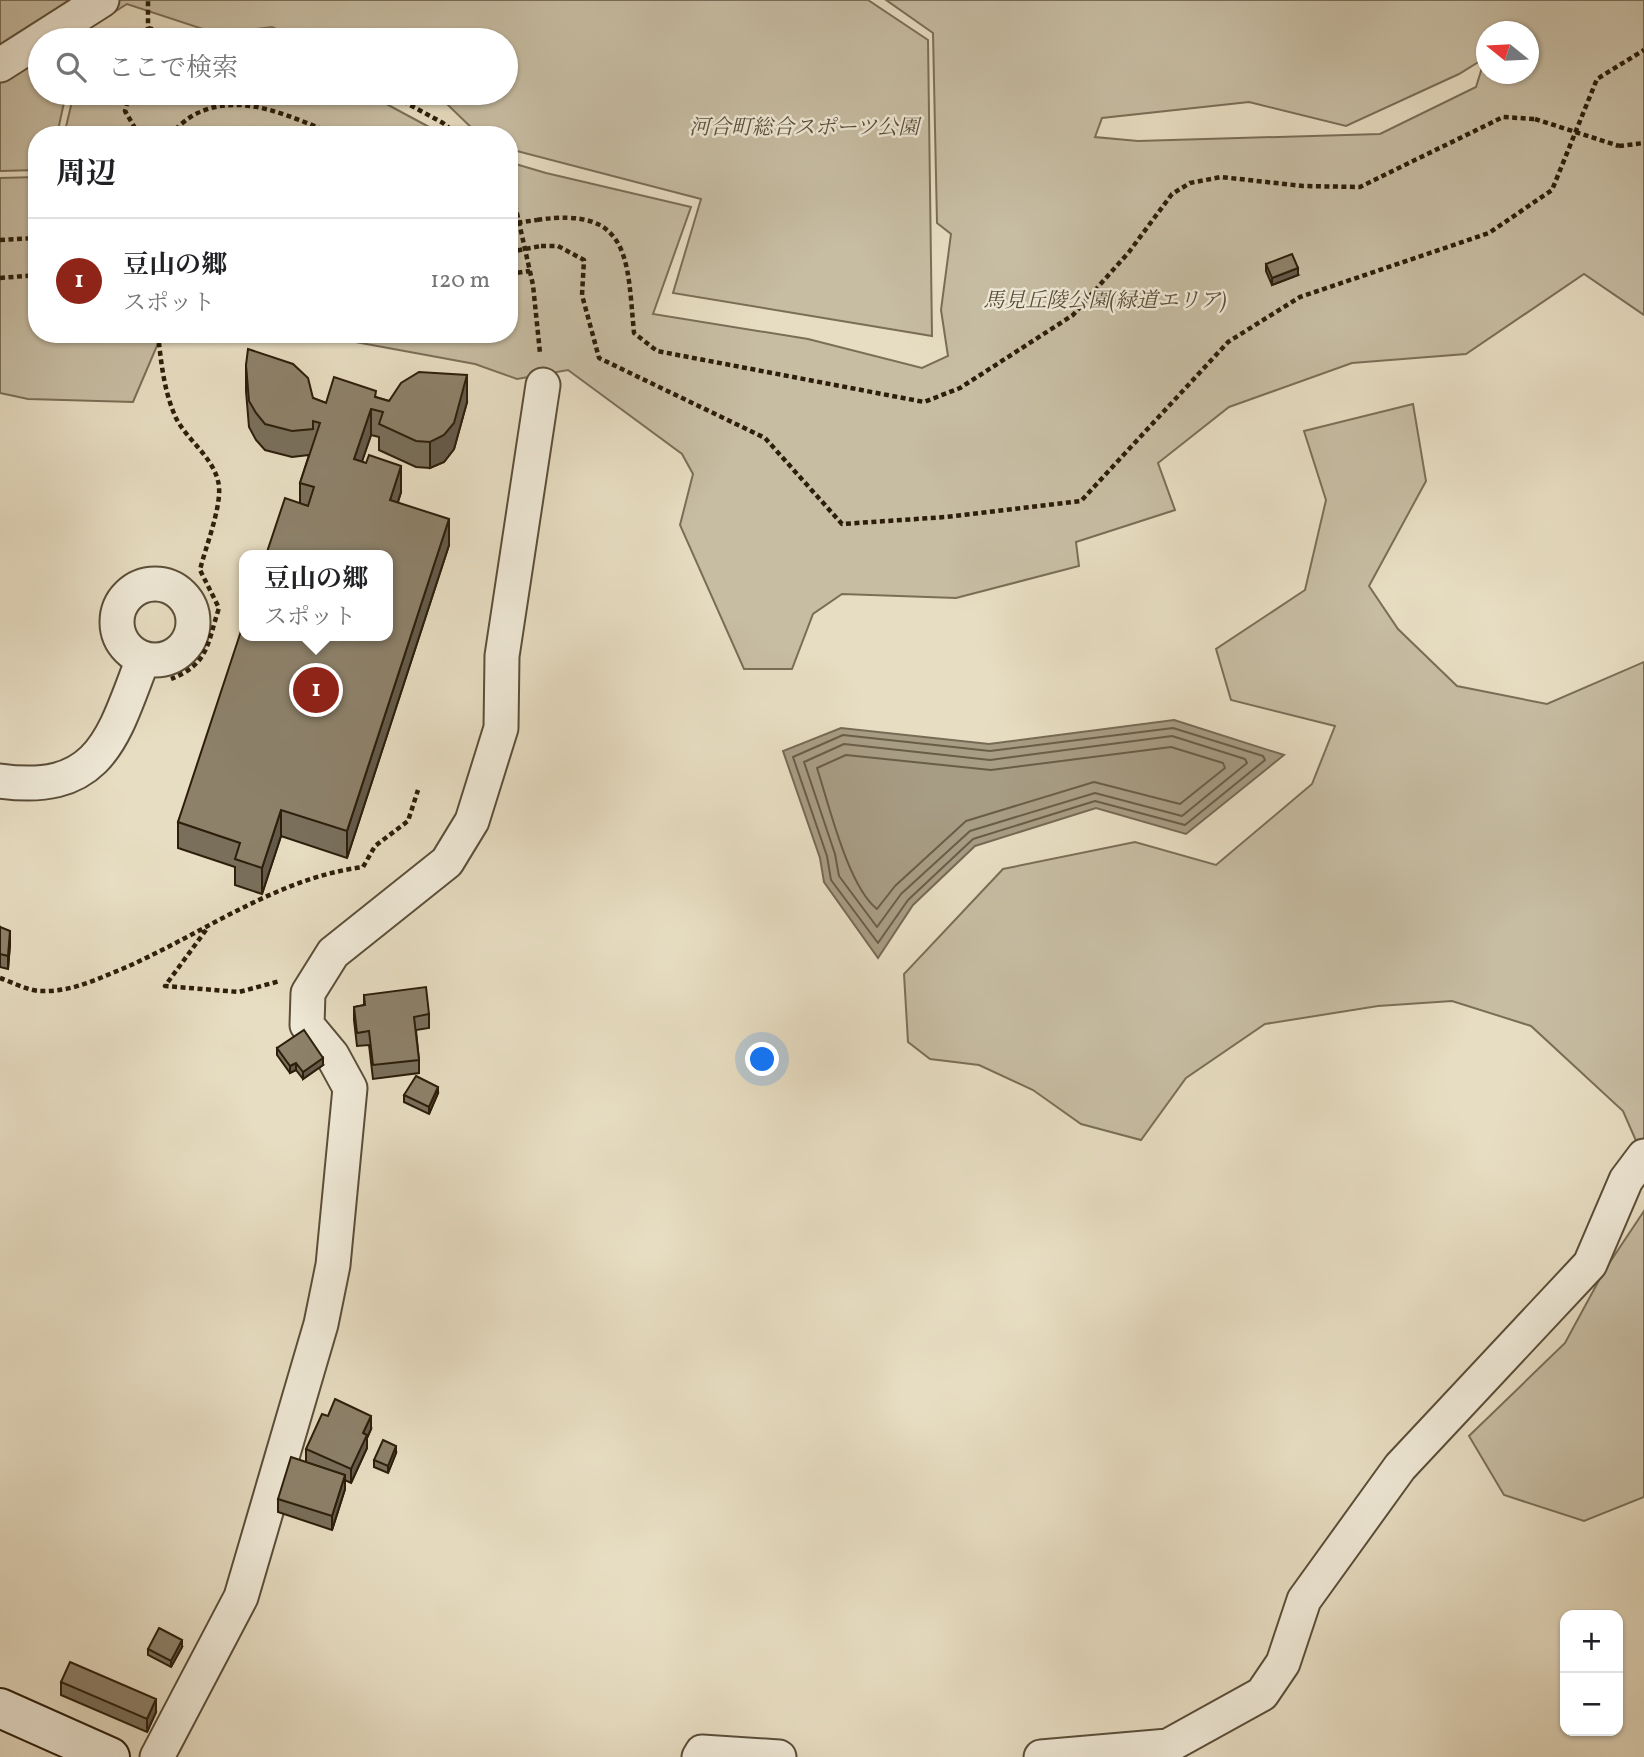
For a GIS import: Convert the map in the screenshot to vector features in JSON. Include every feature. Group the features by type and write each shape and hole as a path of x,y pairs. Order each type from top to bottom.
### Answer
{"main road":[{"path":"0,1708 110,1757"}],"street":[{"path":"58,28 102,0"},
{"path":"0,65 28,47"},
{"path":"157,1757 241,1597 321,1324 333,1265 350,1088 332,1055 307,1025 308,993 333,953 447,862 472,821 501,728 502,656 542,385"},
{"path":"0,780 24,784 72,777 105,749 143,659"},
{"path":"1041,1757 1168,1746 1262,1694 1283,1663 1304,1600 1399,1467 1590,1264 1626,1180 1644,1156"},
{"path":"699,1757 702,1752 779,1757"}],"path":[{"path":"148,0 148,28"},
{"path":"518,250 558,246 584,260 582,295 599,358 765,438 842,524 947,517 1081,501 1228,342 1300,297 1489,233 1552,190 1597,79 1644,50"},
{"path":"127,105 125,111 134,126"},
{"path":"180,126 198,112 229,105 260,106 313,126"},
{"path":"410,105 447,126"},
{"path":"518,223 560,216 592,220 610,229 627,265 634,332 657,351 924,402 960,388 1073,315 1129,252 1172,194 1190,183 1221,177 1303,187 1360,187 1503,117 1535,119 1619,146 1644,143"},
{"path":"518,218 530,271 542,385"},
{"path":"0,240 28,238"},
{"path":"518,273 530,271"},
{"path":"0,278 28,276"},
{"path":"159,343 164,379 177,420 219,481 215,513"},
{"path":"0,978 38,991 77,988 157,954 241,909 334,870 363,867 375,846 408,821 418,790"},
{"path":"209,926 164,986 239,992 289,978"}],"green space":[{"name":"河合町総合スポーツ公園","path":"0,0 868,0 928,40 932,336 673,293 701,199 518,151 518,126 470,126 448,105 518,105 518,28 200,28 127,4 89,28 28,28 28,105 63,105 59,126 28,126 28,170 0,171"},
{"name":"馬見丘陵公園(緑道エリア)","path":"886,0 1644,0 1644,315 1584,274 1466,354 1352,363 1229,407 1158,463 1175,510 1076,542 1079,566 956,598 842,594 813,614 792,669 744,669 680,525 693,474 682,454 568,370 517,379 475,364 361,343 518,343 518,165 691,207 653,314 808,339 922,368 948,356 941,310 951,234 937,223 933,33"},
{"path":"71,105 388,105 427,126 66,126"},
{"path":"28,177 28,343 158,343 133,402 28,399 0,393 0,178"},
{"path":"1413,404 1426,481 1369,586 1398,629 1457,686 1547,704 1644,662 1644,1159 1623,1111 1531,1026 1452,1001 1378,1006 1265,1024 1186,1078 1141,1140 1081,1124 1033,1090 979,1065 930,1059 908,1042 904,974 1003,869 1135,842 1216,865 1312,784 1335,726 1231,700 1216,649 1305,590 1326,500 1304,431"},
{"path":"1644,1211 1644,1497 1584,1521 1504,1495 1469,1436 1565,1343 1604,1271"}],"water":[{"path":"1174,720 1284,755 1186,834 1096,808 975,846 913,905 878,958 824,882 820,858 783,751 841,728 989,744"}],"building":[{"path":"1292,254 1298,268 1272,278 1266,264"},
{"path":"248,349 293,364 308,378 313,398 326,403 334,377 376,391 375,397 389,401 401,383 419,372 467,375 454,423 444,435 430,442 416,441 379,424 383,412 371,409 354,459 366,463 369,455 401,466 390,500 449,519 347,831 281,810 262,868 235,859 240,843 178,822 239,637 239,641 393,641 393,550 268,550 285,498 308,506 314,487 300,483 320,423 313,421 313,429 292,431 265,424 249,401 246,365"},
{"path":"0,927 10,931 8,956 0,954"},
{"path":"426,987 429,1014 414,1017 419,1060 373,1065 369,1031 357,1033 354,1007 365,1005 364,995"},
{"path":"304,1030 323,1058 303,1072 296,1063 290,1066 277,1048"},
{"path":"416,1076 438,1087 429,1107 404,1095"},
{"path":"335,1399 371,1416 363,1433 367,1435 351,1469 306,1449 322,1414 328,1416"},
{"path":"383,1440 396,1446 388,1466 374,1460"},
{"path":"291,1457 345,1475 332,1516 278,1499"},
{"path":"159,1628 182,1640 171,1661 148,1649"},
{"path":"70,1662 156,1699 147,1719 61,1682"}],"place":[{"name":"豆山の郷","path":"316,690"}]}
